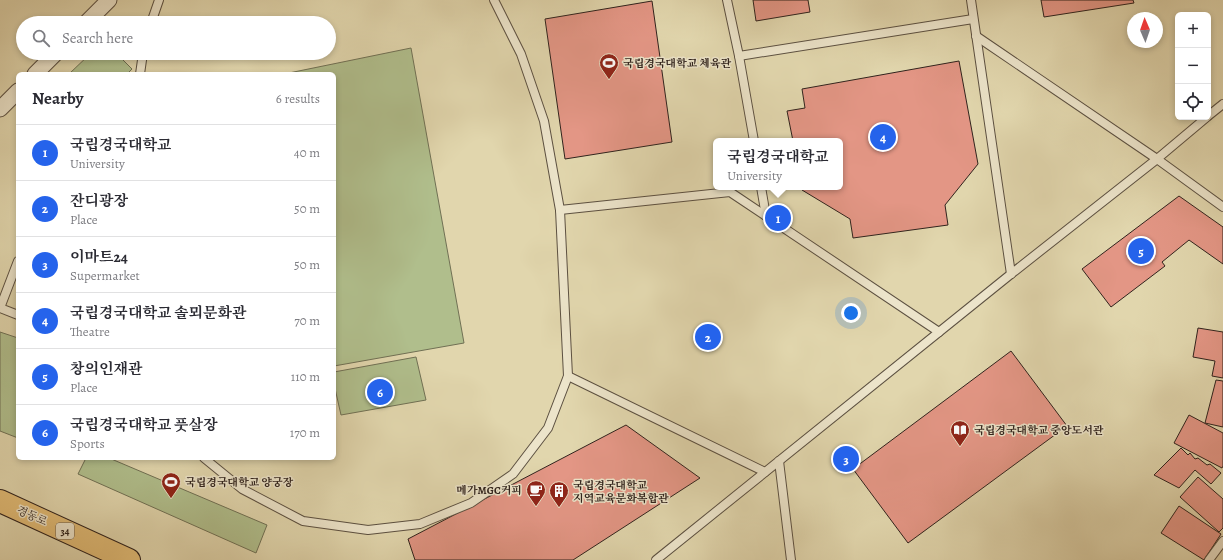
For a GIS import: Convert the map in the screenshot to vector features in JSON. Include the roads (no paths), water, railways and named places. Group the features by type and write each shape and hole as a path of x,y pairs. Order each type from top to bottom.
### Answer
{"main road":[{"name":"경동로","path":"0,501 129,560"}],"street":[{"path":"93,16 110,0"},
{"path":"37,72 49,60"},
{"path":"0,109 16,93"}],"lane":[{"path":"153,16 159,0"},
{"path":"206,460 242,490 303,521 368,530 420,524 472,503 513,474 548,428 568,376 560,210 544,121 521,54 494,0"},
{"path":"727,0 739,56 753,138"},
{"path":"970,0 1011,274"},
{"path":"739,56 973,19"},
{"path":"976,36 1157,159 1223,207"},
{"path":"140,72 142,60"},
{"path":"1211,114 1223,104"},
{"path":"656,560 1204,120"},
{"path":"762,190 766,216"},
{"path":"560,210 730,192 939,332"},
{"path":"16,266 0,308 16,314"},
{"path":"568,376 765,472"},
{"path":"779,461 791,560"},
{"path":"1209,560 1223,541"}],"place":[{"name":"국립경국대학교 체육관","path":"609,80"},
{"name":"국립경국대학교 솔뫼문화관","path":"883,137"},
{"name":"국립경국대학교","path":"778,218"},
{"name":"창의인재관","path":"1141,251"},
{"name":"잔디광장","path":"708,337"},
{"name":"국립경국대학교 풋살장","path":"380,392"},
{"name":"국립경국대학교 중앙도서관","path":"960,447"},
{"name":"이마트24","path":"846,459"},
{"name":"국립경국대학교 양궁장","path":"171,499"},
{"name":"메가MGC커피","path":"536,507"},
{"name":"국립경국대학교 지역교육문화복합관","path":"559,508"}]}
